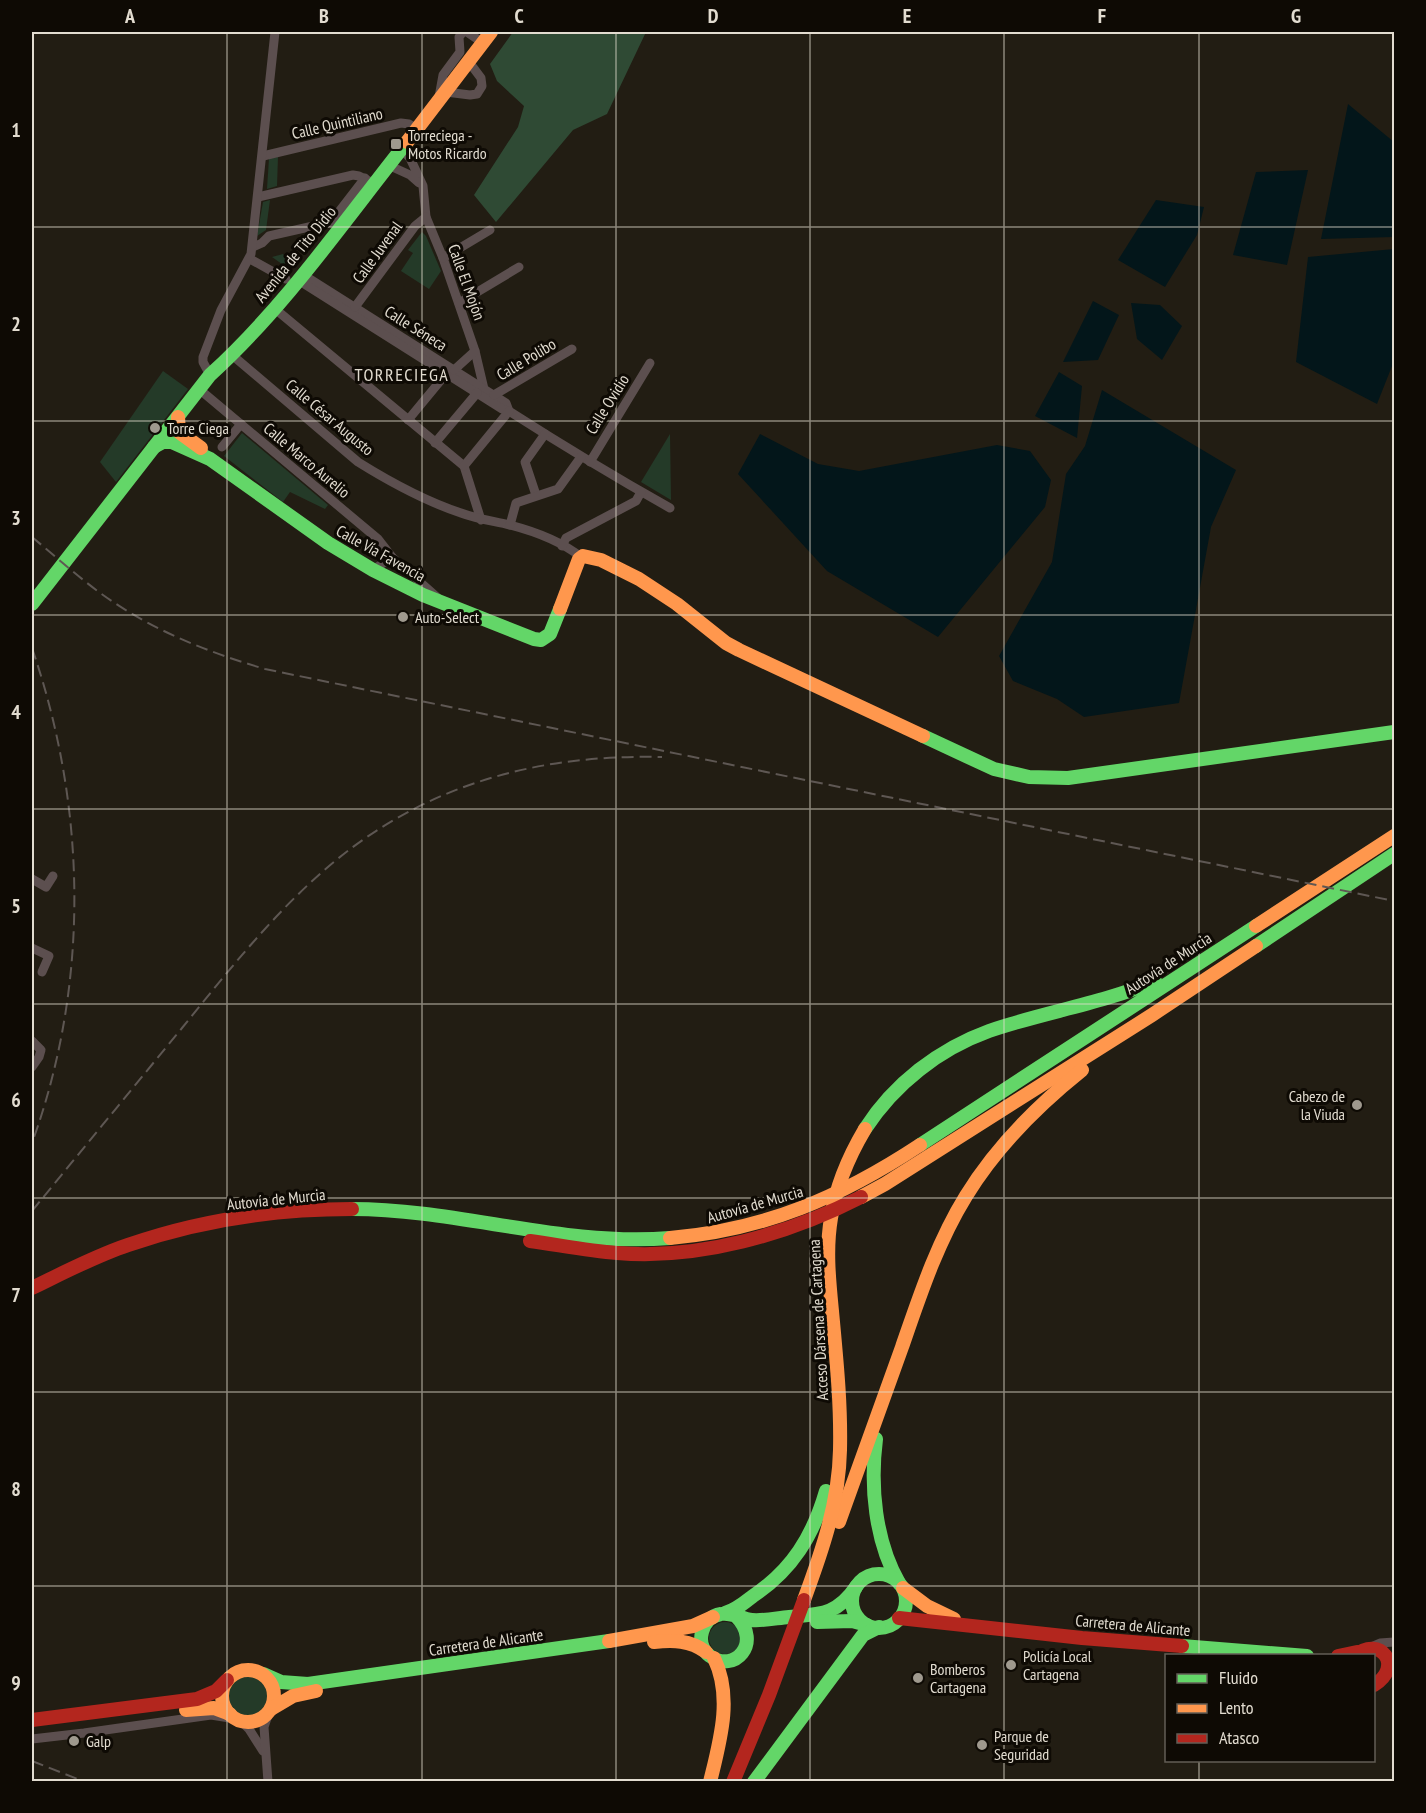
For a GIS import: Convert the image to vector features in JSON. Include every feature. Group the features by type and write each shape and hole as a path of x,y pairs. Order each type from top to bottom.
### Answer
{"main road":[{"name":"Avenida de Tito Didio","path":"32,604 154,447 173,435 178,417 210,375 232,356 274,308 369,181 388,165 487,37"},
{"name":"Calle Vía Favencia","path":"173,435 201,447 210,459 328,543 373,570 445,604 534,639 541,640 550,634 577,561 581,557"},
{"path":"581,557 596,559 638,577 726,643 739,650 994,769 1029,777 1068,778 1395,732"},
{"name":"Autovía de Murcia","path":"32,1300 138,1253 197,1237 256,1226 302,1221 371,1220 518,1234 641,1240 681,1238 740,1228 804,1209 860,1183 888,1166 1395,836"},
{"name":"Autovía de Murcia","path":"32,1288 147,1238 219,1221 314,1210 371,1209 423,1214 606,1252 652,1254 724,1246 798,1226 872,1192 1152,1015 1395,854"},
{"name":"Acceso Dársena de Cartagena","path":"805,1607 827,1533 838,1481 840,1420 831,1305 830,1230 843,1172 854,1148 876,1114 915,1072 943,1053 999,1028 1125,995 1208,957"},
{"name":"Acceso Dársena de Cartagena","path":"741,1782 762,1734 796,1632 907,1331 941,1244 964,1198 991,1159 1041,1103 1113,1046 1145,1024 1152,1015"},
{"path":"710,1782 723,1704 722,1679 719,1668 701,1641 702,1631 705,1624 734,1611 786,1570 804,1548 818,1521 829,1476 833,1434 831,1305"},
{"path":"710,1655 725,1661 732,1660 741,1655 759,1632 774,1626 844,1621 874,1626 890,1625 899,1618 906,1604 901,1586 889,1566 885,1553 874,1490 873,1455 879,1425 907,1331"},
{"path":"874,1626 860,1619 854,1608 853,1598 856,1587 864,1578 878,1574 890,1576 901,1586"},
{"name":"Carretera de Alicante","path":"901,1586 936,1612 960,1621 1000,1630"},
{"name":"Carretera de Alicante","path":"262,1674 281,1682 308,1684 579,1646 693,1626 724,1615 759,1620 825,1614 842,1605 856,1587"},
{"path":"724,1615 743,1622 748,1631 749,1640 746,1648"},
{"name":"Carretera de Alicante","path":"899,1618 1000,1630 1270,1654"},
{"path":"754,1782 863,1635 874,1626"},
{"name":"Acceso Dársena de Cartagena","path":"733,1782 796,1632"},
{"name":"Carretera de Alicante","path":"270,1710 286,1698 301,1694 656,1642 687,1642 710,1655"},
{"path":"1360,1652 1376,1648 1391,1653 1384,1681"},
{"path":"32,1720 197,1699 216,1691 241,1670 252,1670 262,1674 271,1682 274,1690 274,1702 270,1710 258,1720 249,1722 235,1718 219,1708 202,1707 32,1729"},
{"path":"227,1680 222,1697 224,1706 235,1718"}],"street":[{"path":"210,375 203,362 203,357 221,310 250,259 253,247 275,32"},
{"path":"469,62 481,78 482,86 477,94 442,97 443,75 460,52 459,37 465,32 487,37"},
{"name":"Calle Quintiliano","path":"263,156 401,123 409,124 417,129"},
{"name":"Calle El Mojón","path":"401,149 410,158 423,186 426,218 443,258 476,351 480,391"},
{"path":"388,165 410,175 423,186"},
{"path":"253,247 262,243 268,236 331,222 369,181 353,176 258,197"},
{"name":"Calle Juvenal","path":"355,307 415,226 426,218"},
{"path":"443,258 489,230"},
{"path":"250,259 295,278"},
{"path":"459,303 519,267"},
{"name":"Calle Séneca","path":"295,278 355,307 450,372"},
{"name":"Calle Séneca","path":"295,278 450,372 480,391 502,409 509,411 585,459 670,508"},
{"path":"274,308 464,466 481,520"},
{"name":"Calle Polibo","path":"494,395 572,349"},
{"path":"408,420 450,372 476,351"},
{"name":"Calle César Augusto","path":"232,356 358,462 427,500 481,520 510,525 562,546 581,557"},
{"name":"Calle Ovidio","path":"510,525 516,502 558,489 585,459 650,363"},
{"name":"Calle Marco Aurelio","path":"199,389 378,539 392,557 445,604"},
{"path":"435,443 480,391"},
{"name":"Calle Séneca","path":"480,391 494,395 506,403 509,411"},
{"path":"464,466 509,411"},
{"path":"222,447 241,424"},
{"path":"536,495 525,462 544,434"},
{"path":"562,546 566,538 636,501 641,492"},
{"path":"373,570 392,557"},
{"path":"32,879 46,887 53,876"},
{"path":"32,948 49,956 42,972"},
{"path":"32,1041 41,1050 32,1067"},
{"path":"268,1782 264,1753 264,1725 270,1710"},
{"path":"32,1739 211,1715 235,1718 249,1729 264,1753"}],"green space":[{"path":"513,32 646,32 607,114 573,130 496,222 474,195 518,127 524,106 497,81 490,64"},
{"path":"278,157 277,186 267,189 269,158"},
{"path":"270,200 266,230 257,236 263,202"},
{"path":"422,232 426,236 441,271 429,289 401,271 413,253 408,250"},
{"path":"283,254 285,257 289,256 291,260 299,259 289,269 272,257"},
{"path":"163,371 188,389 116,482 100,462"},
{"path":"242,433 328,505 325,509 290,492 283,502 224,456"},
{"path":"670,434 671,500 641,482"},
{"path":"725,1622 737,1626 741,1638 737,1650 725,1654 713,1650 709,1638 713,1626"},
{"path":"241,1670 257,1671 273,1686 273,1700 268,1711 258,1719 251,1721 244,1721 223,1702 226,1683"}],"shaded area":[{"path":"1348,104 1394,142 1394,237 1321,239"},
{"path":"1308,170 1287,265 1233,255 1256,172"},
{"path":"1156,200 1204,207 1197,235 1165,287 1118,260"},
{"path":"1394,249 1394,361 1377,404 1296,362 1308,257"},
{"path":"1093,301 1119,315 1098,360 1063,362"},
{"path":"1131,303 1160,305 1182,326 1162,360 1137,339"},
{"path":"1059,372 1082,386 1077,438 1035,416"},
{"path":"1102,390 1236,470 1211,527 1179,703 1084,717 1057,699 1013,681 999,656 1052,562 1066,474 1085,446"},
{"path":"760,434 818,464 859,471 997,445 1030,451 1051,480 1045,507 938,637 827,571 738,474"}],"railway":[{"path":"32,537 94,588 141,619 181,639 265,669 1394,901"},
{"path":"32,648 50,709 63,770 71,833 74,896 72,958 64,1021 51,1082 32,1143"},
{"path":"32,1211 254,941 293,899 335,861 371,834 409,811 448,793 530,768 617,757 662,757"},
{"path":"32,1761 85,1782"}],"traffic: fast":[{"path":"32,604 210,375 264,321 289,292 407,142"},
{"path":"154,447 163,442 172,442 210,459 328,543 373,570 423,595 541,640 550,634 560,609"},
{"path":"923,736 994,769 1029,777 1068,778 1394,732"},
{"path":"1256,946 1394,854"},
{"path":"920,1145 1256,926"},
{"path":"865,1129 904,1083 935,1058 953,1048 989,1031 1114,996 1155,981"},
{"path":"352,1209 432,1215 590,1237 670,1238"},
{"path":"876,1439 874,1457 876,1513 884,1549 899,1583"},
{"path":"725,1613 740,1606 767,1586 790,1563 815,1523 826,1491"},
{"path":"879,1574 889,1576 898,1582 904,1591 906,1601 904,1611 898,1620 889,1626 879,1628 869,1626 860,1620 854,1611 852,1601 854,1591 860,1582 869,1576 879,1574"},
{"path":"736,1616 744,1626 747,1636 746,1645 736,1658 719,1661 705,1651 701,1639 705,1626 714,1616 729,1614 761,1620 819,1614 842,1603 856,1587"},
{"path":"817,1622 852,1621 867,1625"},
{"path":"754,1782 863,1635 879,1627"},
{"path":"263,1674 281,1682 308,1684 609,1641"},
{"path":"1182,1646 1282,1654"}],"traffic: slow":[{"path":"407,142 491,32"},
{"path":"178,417 179,432 201,448"},
{"path":"560,609 579,559 583,556 601,560 639,579 677,604 726,643 923,736"},
{"path":"1256,926 1394,836"},
{"path":"861,1197 1152,1015 1256,946"},
{"path":"839,1522 923,1289 956,1214 978,1178 1004,1144 1033,1113 1082,1070"},
{"path":"804,1600 833,1508 839,1470 839,1402 829,1270 829,1231 840,1183 865,1129"},
{"path":"670,1238 738,1227 801,1208 861,1180 920,1145"},
{"path":"903,1588 927,1606 954,1619"},
{"path":"609,1641 693,1626 713,1617"},
{"path":"654,1642 681,1642 694,1645 706,1652"},
{"path":"710,1782 721,1735 724,1704 720,1673 714,1658"},
{"path":"243,1670 253,1670 262,1674 270,1682 274,1696 270,1710 262,1718 253,1722 243,1722 234,1718 226,1710 222,1701 222,1691 226,1682 234,1674 243,1670"},
{"path":"271,1709 293,1696 316,1691"},
{"path":"186,1710 214,1708 230,1714"}],"traffic: jam":[{"path":"530,1241 617,1253 648,1254 711,1248 774,1233 861,1197"},
{"path":"32,1288 116,1249 183,1229 267,1214 352,1209"},
{"path":"733,1782 769,1695 804,1600"},
{"path":"899,1618 1082,1638 1182,1646"},
{"path":"1357,1654 1373,1649 1385,1656 1388,1662 1387,1670 1383,1678 1375,1684"},
{"path":"1348,1654 1357,1652"},
{"path":"32,1720 197,1699 216,1691 227,1680"}],"place":[{"name":"Torreciega - Motos Ricardo","path":"396,144"},
{"name":"Torre Ciega","path":"155,428"},
{"name":"Auto-Select","path":"403,617"},
{"name":"Cabezo de la Viuda","path":"1357,1105"},
{"name":"Policía Local Cartagena","path":"1011,1665"},
{"name":"Bomberos Cartagena","path":"918,1678"},
{"name":"Galp","path":"74,1741"},
{"name":"Parque de Seguridad","path":"982,1745"}],"district":[{"name":"TORRECIEGA","path":"402,374"}]}
